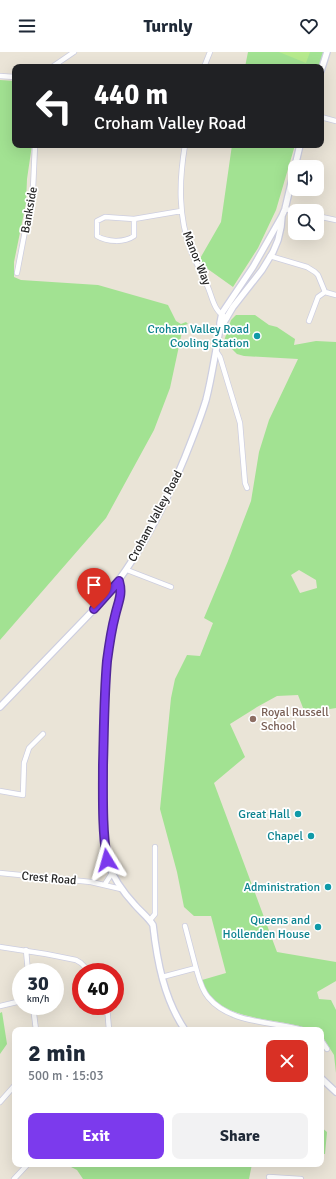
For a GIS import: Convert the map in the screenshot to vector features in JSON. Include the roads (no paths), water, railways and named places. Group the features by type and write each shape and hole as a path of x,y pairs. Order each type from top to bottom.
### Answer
{"street":[{"path":"56,64 74,52"},
{"path":"205,64 210,52"},
{"path":"323,64 327,52"},
{"path":"0,76 12,77"},
{"path":"324,118 336,121"},
{"name":"Bankside","path":"18,274 33,189 35,148"},
{"name":"Manor Way","path":"185,148 181,178 181,211 186,236 210,291 215,307 224,316"},
{"name":"Croham Valley Road","path":"0,707 75,630 119,581 127,570 158,516 174,484 206,400 226,305 253,268 286,209 299,148"},
{"path":"134,219 134,236 128,240 104,240 97,236 97,221 105,217 134,219 181,211"},
{"name":"Croham Valley Road","path":"224,316 233,307 262,270 278,240 282,216"},
{"path":"324,217 336,220"},
{"path":"270,256 307,267 315,272 318,275 325,292"},
{"path":"309,321 318,297 325,292 336,294"},
{"path":"216,351 220,357 240,424 245,483 247,488"},
{"path":"127,570 171,587"},
{"path":"119,581 121,596 115,614 106,671 104,843 107,860 121,889 153,925 157,959 162,977 171,1004 183,1027"},
{"path":"0,791 23,796 24,763 29,748 43,734"},
{"path":"150,920 155,914 155,847"},
{"path":"105,884 112,873"},
{"name":"Crest Road","path":"0,874 105,884 121,889"},
{"path":"185,926 199,980 207,996 220,1008 232,1015 289,1027"},
{"path":"0,947 26,950 76,960 81,963"},
{"path":"26,950 27,963"},
{"path":"162,977 196,968"},
{"path":"0,1006 12,1003"},
{"path":"34,1015 36,1027"},
{"path":"107,1015 108,1027"},
{"path":"324,1044 327,1049"},
{"path":"324,1081 336,1092"},
{"path":"0,1102 12,1088"},
{"path":"14,1179 25,1167"},
{"path":"269,1177 301,1179"}],"place":[{"name":"Croham Valley Road Cooling Station","path":"257,336"},
{"name":"Royal Russell School","path":"253,719"},
{"name":"Great Hall","path":"298,814"},
{"name":"Chapel","path":"311,836"},
{"name":"Administration","path":"328,887"},
{"name":"Queens and Hollenden House","path":"318,927"}]}
